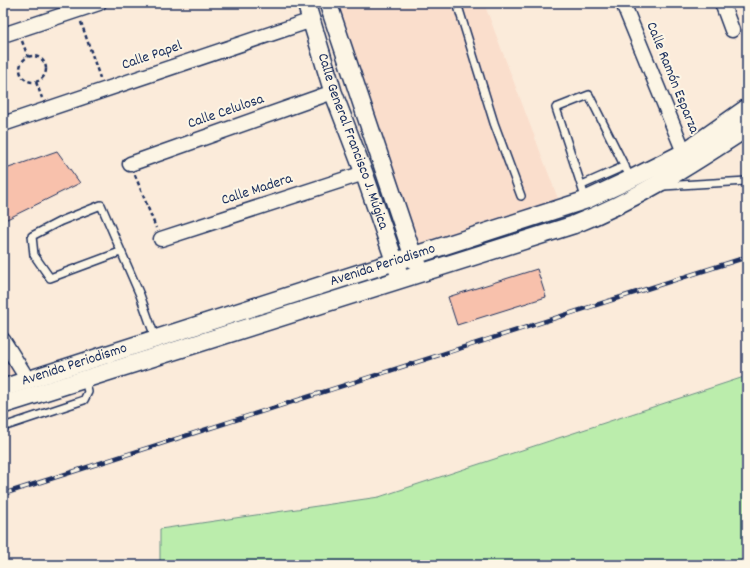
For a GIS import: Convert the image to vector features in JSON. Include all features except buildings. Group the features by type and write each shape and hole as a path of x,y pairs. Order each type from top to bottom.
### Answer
{"street":[{"path":"3,35 99,3"},
{"name":"Calle General Francisco J. Múgica","path":"306,3 333,92 364,172 400,279"},
{"name":"Calle General Francisco J. Múgica","path":"328,3 413,256 421,273"},
{"name":"Calle Ramón Esparza","path":"623,3 686,159"},
{"path":"722,3 732,30"},
{"name":"Calle Papel","path":"3,124 312,20"},
{"name":"Calle Celulosa","path":"130,164 333,92"},
{"name":"Avenida Periodismo","path":"636,183 686,159 747,108"},
{"name":"Avenida Periodismo","path":"158,347 394,262 588,203 636,183 747,128"},
{"name":"Calle Madera","path":"161,239 364,172"},
{"name":"Avenida Periodismo","path":"3,406 83,371 158,347 421,273 573,225 588,203"},
{"path":"3,340 28,380"},
{"name":"Avenida Periodismo","path":"3,388 28,380 83,371"}],"lane":[{"path":"457,3 494,123 521,196"},
{"path":"636,183 589,95 556,108 588,203 636,183 747,181"},
{"path":"120,252 50,278 34,254 32,236 61,221 101,205 120,252 140,295 158,347"},
{"path":"3,427 84,400 88,392 83,371"}],"path":[{"path":"77,10 104,90"},
{"path":"28,57 38,57 44,63 46,73 36,82 26,80 21,73 21,64 28,57"},
{"path":"36,82 47,109"},
{"path":"130,164 161,239"}],"shaded area":[{"path":"336,3 484,3 560,204 418,250"},
{"path":"3,350 21,377 3,383"}],"green space":[{"path":"747,376 747,561 730,565 160,565 160,529 379,497"}],"railway":[{"path":"3,494 747,257"}]}
